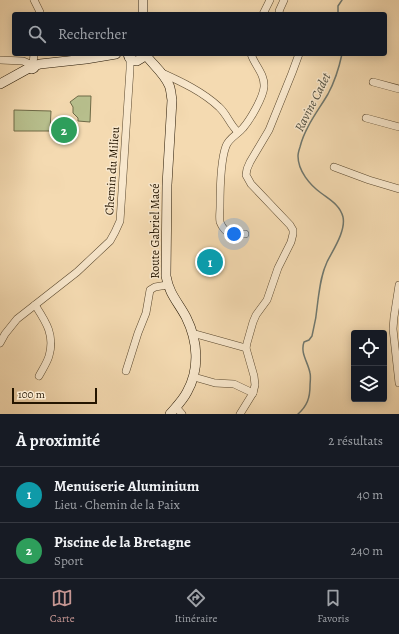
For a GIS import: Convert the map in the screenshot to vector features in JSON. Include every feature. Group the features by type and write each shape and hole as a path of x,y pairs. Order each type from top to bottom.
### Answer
{"street":[{"path":"34,0 40,12"},
{"path":"143,0 143,12"},
{"path":"264,12 270,0"},
{"path":"279,12 284,0"},
{"path":"32,65 34,56"},
{"path":"0,84 32,65 104,56"},
{"path":"245,234 226,232 223,229 220,223 220,193 222,164 226,146 229,141 243,128 263,93 264,78 251,56"},
{"path":"240,414 253,393 255,385 246,348 252,322 267,300 278,268 291,242 293,234 290,224 251,184 246,175 250,162 269,130 298,56"},
{"name":"Route Gabriel Macé","path":"136,57 153,64 162,73 168,84 172,100 167,185 167,284 186,318 196,348 197,361 194,377 179,410 170,414"},
{"name":"Chemin du Milieu","path":"0,343 17,319 77,272 110,241 115,232 120,221 130,69 136,57"},
{"path":"0,60 23,61 32,65"},
{"path":"162,73 184,83 218,106 238,132"},
{"path":"373,82 399,90"},
{"path":"366,118 399,127"},
{"path":"334,167 368,180 399,189"},
{"path":"126,371 146,313 150,290 167,284"},
{"path":"399,285 393,329 397,347 399,383"},
{"path":"35,305 44,319 51,342 49,356 38,376"},
{"path":"192,333 246,348"},
{"path":"194,377 215,383 234,384 253,393"}],"green space":[{"path":"78,96 91,96 90,122 78,121 78,118 73,113 73,107 70,102"},
{"path":"14,110 51,111 50,131 14,131"}],"water":[{"path":"63,122 70,122 71,137 69,139 64,139 58,132 58,128"}],"waterway":[{"name":"Ravine Cadet","path":"338,12 338,6 342,0"},
{"name":"Ravine Cadet","path":"298,414 306,405 310,390 310,375 303,346 304,342 309,340 312,336 322,276 343,228 343,217 340,209 317,190 305,177 300,167 298,154 308,126 333,84 341,56"}],"place":[{"name":"Piscine de la Bretagne","path":"64,130"},
{"name":"Menuiserie Aluminium","path":"210,262"}]}
